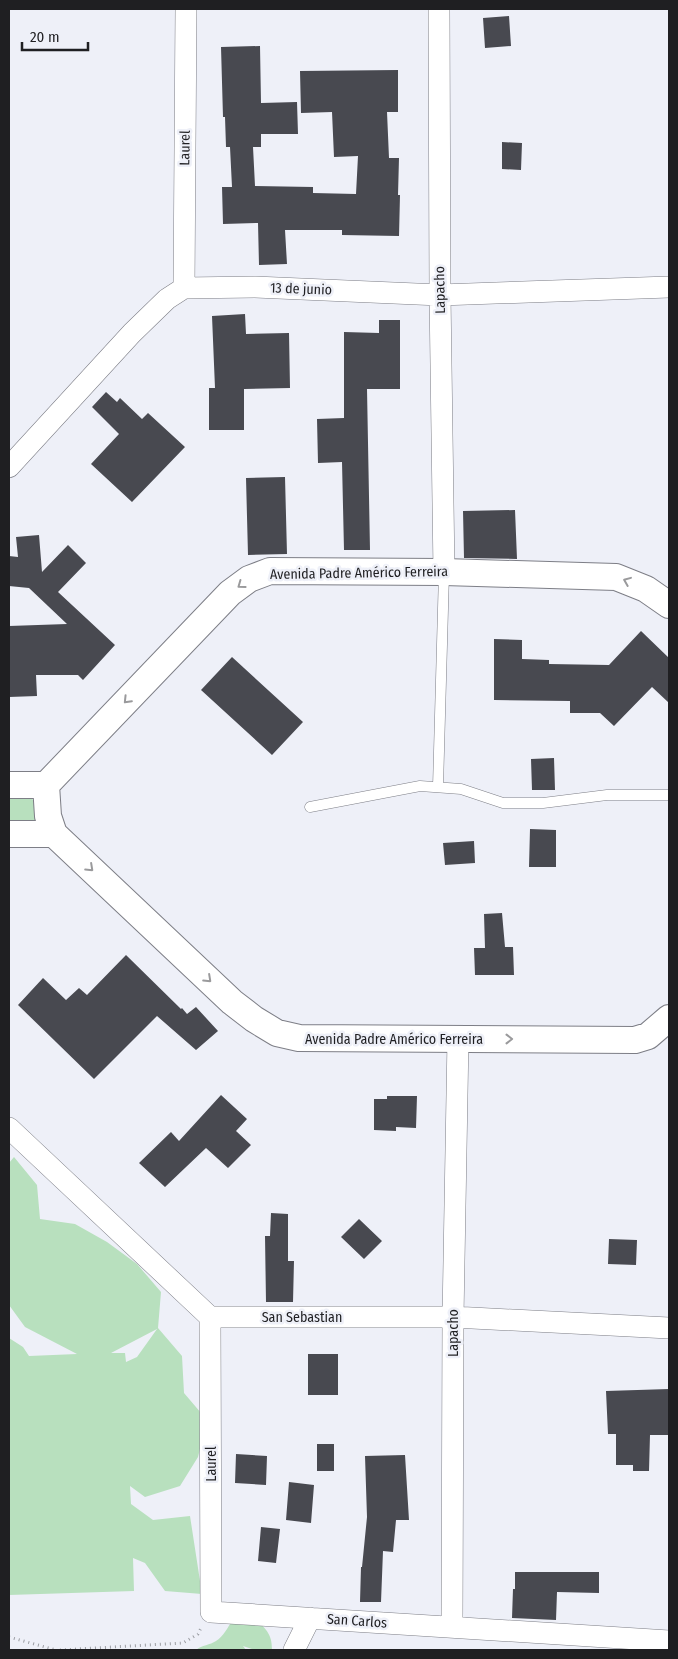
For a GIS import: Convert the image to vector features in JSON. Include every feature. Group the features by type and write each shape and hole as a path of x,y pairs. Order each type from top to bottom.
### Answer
{"street":[{"name":"Laurel","path":"184,288 186,9"},
{"name":"Lapacho","path":"439,9 440,294 444,572"},
{"name":"13 de junio","path":"184,288 255,287 440,294 669,287"},
{"path":"9,467 132,333 167,300 184,288"},
{"name":"Avenida Padre Américo Ferreira","path":"46,785 230,593 249,579 270,572 444,572 616,577 646,589 669,605"},
{"path":"9,785 46,785 48,816 54,834 9,834"},
{"name":"Avenida Padre Américo Ferreira","path":"54,834 232,1002 254,1019 277,1033 300,1038 635,1040 648,1036 661,1027 669,1018"},
{"name":"Lapacho","path":"452,1627 453,1317 458,1039"},
{"path":"9,1128 210,1317"},
{"name":"Laurel","path":"210,1317 211,1612"},
{"name":"San Sebastian","path":"210,1317 453,1317 669,1328"},
{"name":"San Carlos","path":"211,1612 669,1641"},
{"path":"294,1650 310,1618"}],"lane":[{"path":"438,787 444,572"},
{"path":"310,806 420,786 461,789 503,803 543,803 607,795 669,795"}],"path":[{"path":"60,1650 183,1643 198,1634 211,1612"},
{"path":"9,1637 56,1650"}],"green space":[{"path":"9,791 28,793 36,812 36,825 9,836"},
{"path":"14,1157 37,1185 40,1219 75,1224 107,1242 137,1264 161,1292 158,1328 182,1356 184,1393 207,1420 198,1457 180,1486 145,1497 130,1486 131,1504 153,1520 190,1516 202,1594 165,1591 145,1563 133,1558 134,1591 9,1595 9,1338 23,1347 29,1356 77,1354 25,1327 9,1305 9,1163","holes":["157,1329 137,1357 126,1362 125,1353 111,1353"]},
{"path":"257,1620 270,1636 272,1650 255,1650 243,1646 246,1650 196,1650 219,1639 232,1621"}],"building":[{"path":"509,16 511,46 485,48 483,18"},
{"path":"260,46 261,103 297,102 298,134 261,134 261,147 253,147 255,186 313,187 313,193 356,194 358,156 334,157 332,112 301,113 300,71 398,70 398,112 387,112 389,158 399,158 399,236 342,235 342,230 285,230 287,264 259,265 258,223 223,224 222,187 232,187 230,147 226,147 225,117 223,117 221,47"},
{"path":"502,142 522,143 521,170 502,169"},
{"path":"245,314 246,334 289,333 290,388 244,389 244,430 209,430 209,388 215,388 212,316"},
{"path":"379,320 400,320 400,389 367,389 370,550 344,550 342,462 318,463 317,419 344,418 344,332 379,333"},
{"path":"106,392 117,402 120,398 142,419 148,413 185,447 132,502 91,464 119,434 92,407"},
{"path":"285,477 287,554 248,555 246,478"},
{"path":"515,510 517,559 464,558 463,511"},
{"path":"39,535 42,572 68,545 86,563 58,592 115,645 83,680 78,675 36,675 37,696 9,697 9,626 67,624 29,588 9,586 9,556 18,557 16,537"},
{"path":"641,631 669,658 669,703 652,687 614,726 600,713 570,713 570,701 494,700 494,639 522,640 522,659 549,660 549,664 609,665"},
{"path":"232,657 303,722 272,755 201,690"},
{"path":"554,758 555,790 532,790 531,759"},
{"path":"530,829 556,830 556,867 529,867"},
{"path":"474,841 475,863 445,865 443,843"},
{"path":"502,913 505,947 513,947 514,975 475,975 474,948 485,948 484,914"},
{"path":"126,955 187,1014 196,1007 218,1031 196,1050 157,1016 94,1079 18,1005 43,978 66,1000 79,988 87,995"},
{"path":"221,1095 247,1119 236,1131 251,1145 228,1168 206,1148 165,1187 139,1163 171,1132 179,1141"},
{"path":"387,1096 417,1096 416,1128 396,1127 396,1131 374,1130 374,1099 387,1099"},
{"path":"271,1213 288,1214 288,1261 294,1261 293,1302 266,1302 265,1236 270,1236"},
{"path":"359,1219 382,1241 364,1259 341,1237"},
{"path":"609,1239 637,1240 636,1265 608,1264"},
{"path":"308,1354 338,1354 338,1395 308,1395"},
{"path":"669,1389 669,1435 650,1435 649,1471 633,1471 633,1465 616,1465 616,1434 608,1434 606,1391"},
{"path":"317,1444 334,1444 334,1471 317,1471"},
{"path":"236,1454 267,1456 266,1485 235,1483"},
{"path":"405,1455 409,1520 396,1520 393,1552 383,1551 381,1602 360,1602 361,1567 367,1517 365,1456"},
{"path":"289,1482 314,1485 311,1523 286,1520"},
{"path":"261,1527 280,1529 276,1563 258,1561"},
{"path":"515,1572 599,1572 599,1593 557,1592 556,1620 512,1618"}]}
